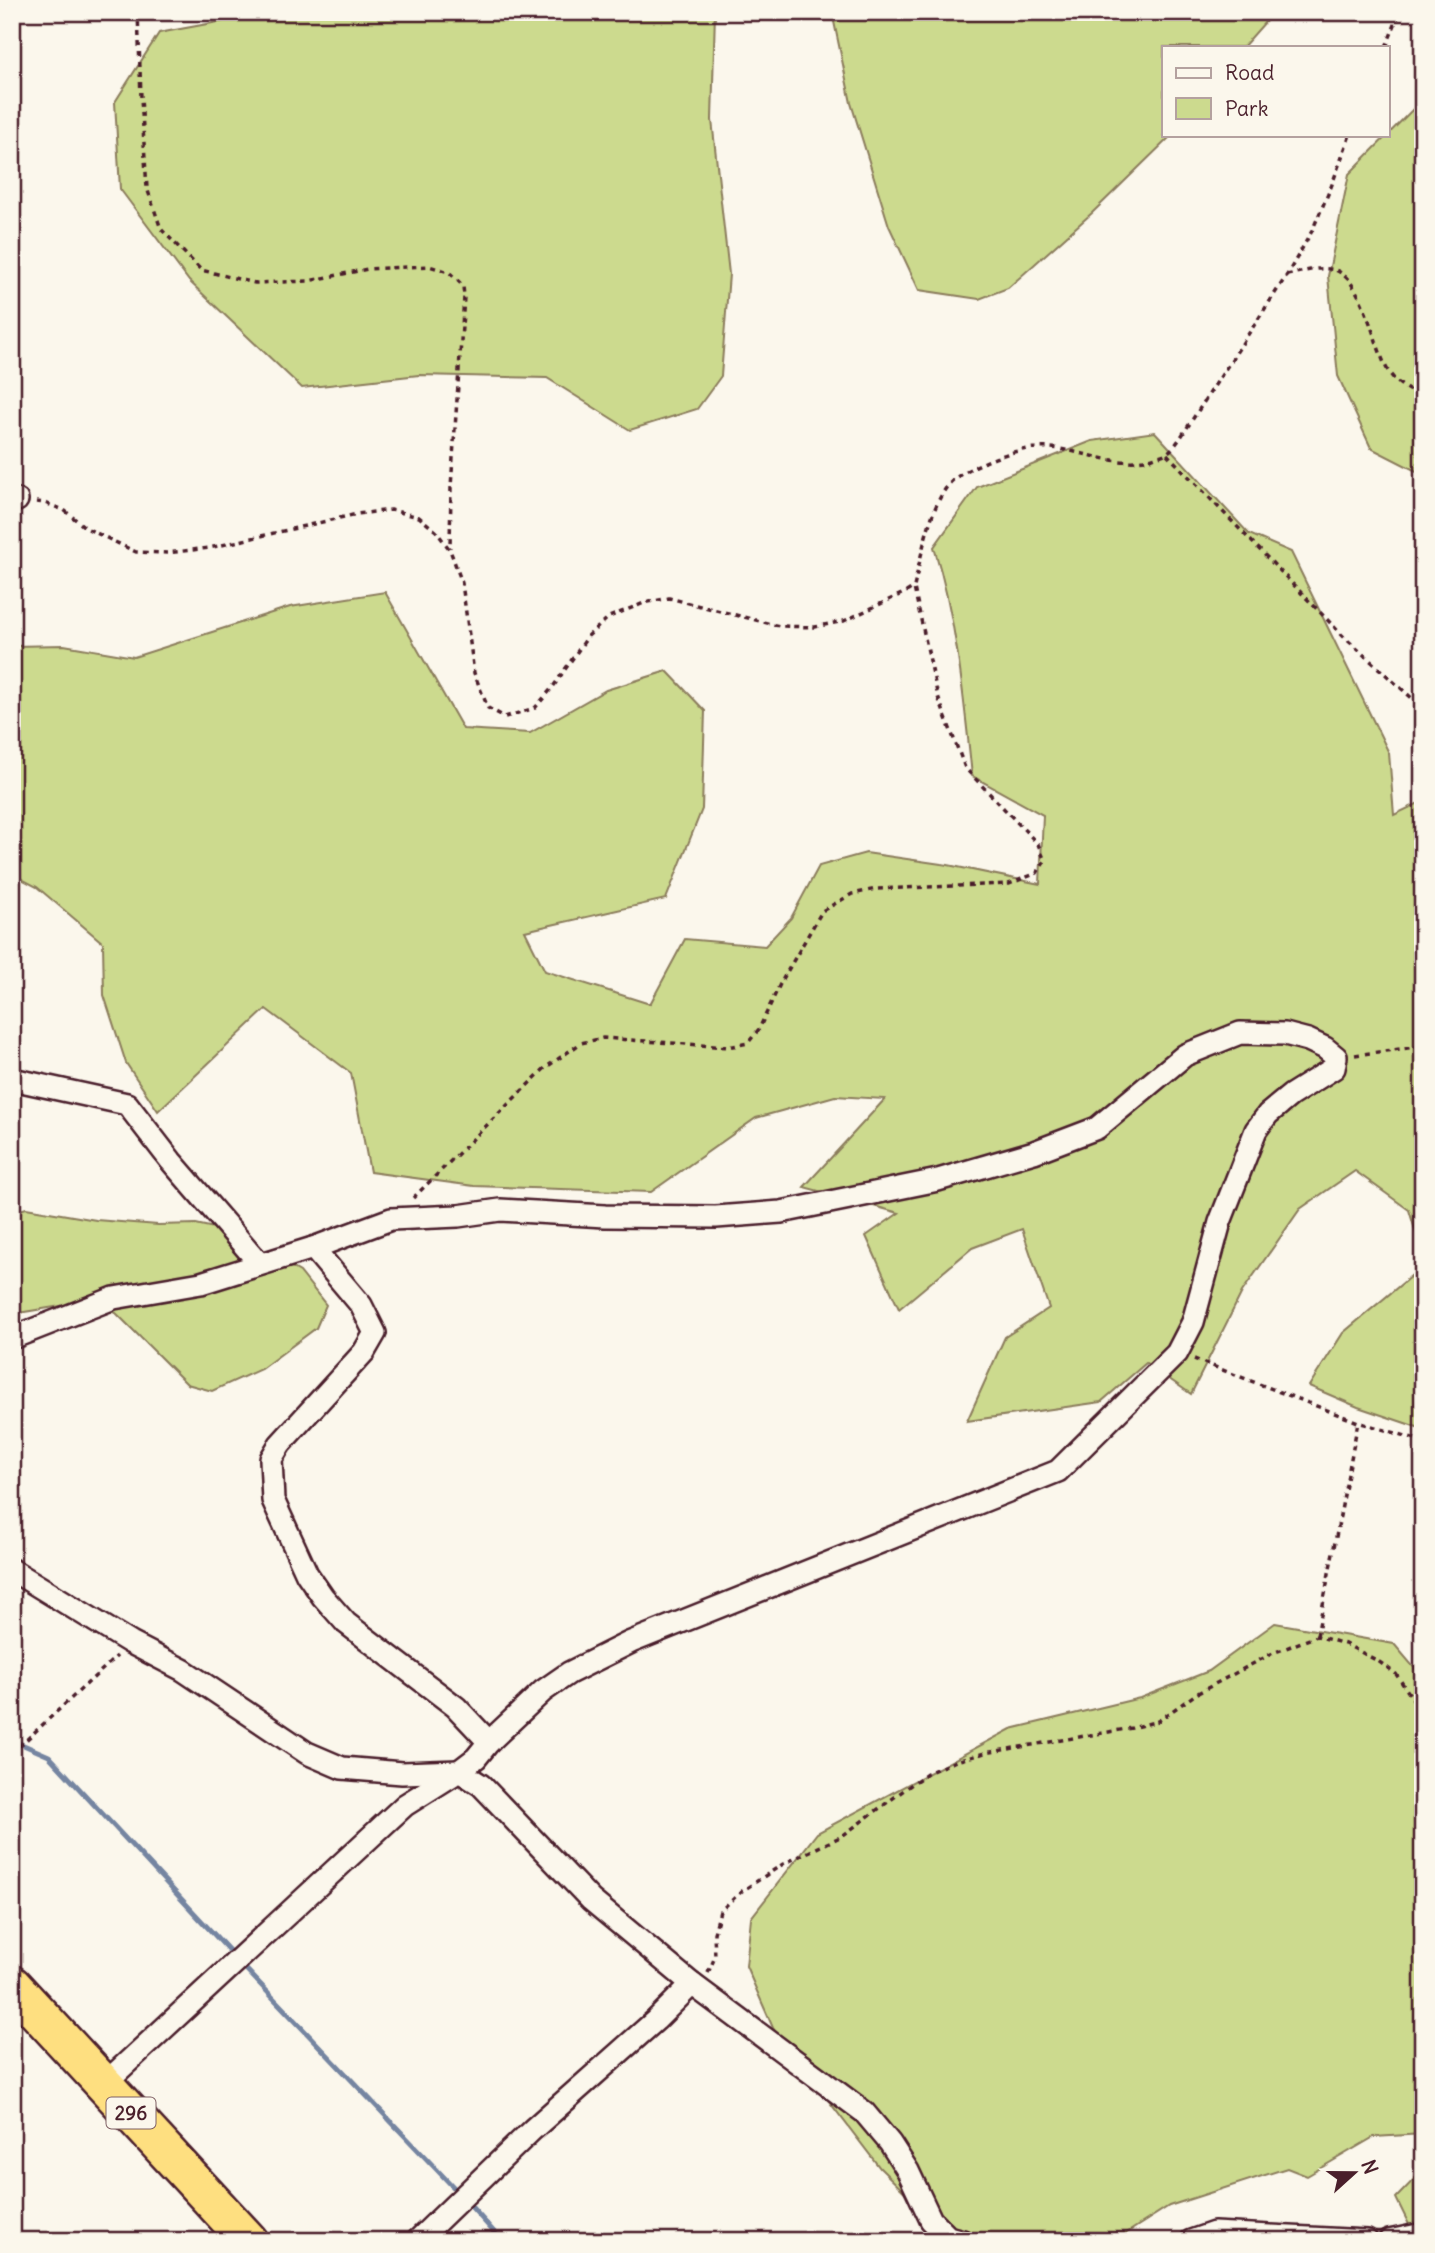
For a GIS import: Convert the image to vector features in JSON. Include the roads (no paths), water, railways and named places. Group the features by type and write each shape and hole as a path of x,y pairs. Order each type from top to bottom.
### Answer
{"highway":[{"name":"296","path":"12,1985 249,2241"}],"street":[{"path":"12,1338 114,1298 201,1283 313,1248 391,1219 458,1216 500,1210 716,1217 781,1212 938,1180 1034,1152 1097,1128 1185,1055 1240,1033 1285,1034 1317,1044 1336,1057 1335,1068 1291,1095 1268,1114 1256,1129 1220,1222 1193,1322 1177,1353 1058,1471 631,1642 569,1673 543,1691 489,1742 476,1758 405,1805 104,2084"},
{"path":"12,1079 127,1104 171,1161 260,1264"},
{"path":"313,1248 361,1305 375,1333 364,1352 280,1444 271,1459 273,1500 307,1574 346,1623 456,1707 489,1742"},
{"path":"12,1570 131,1643 183,1670 307,1754 342,1768 402,1773 459,1771 481,1785 592,1900 692,1984 864,2112 890,2143 908,2171 937,2236 963,2241"},
{"path":"417,2241 532,2130 656,2020 692,1984"},
{"path":"1191,2241 1214,2234 1367,2241"},
{"path":"1390,2241 1423,2234"}],"waterway":[{"path":"12,1740 49,1756 235,1957"},
{"path":"241,1964 460,2194"},
{"path":"467,2202 502,2241"}]}
